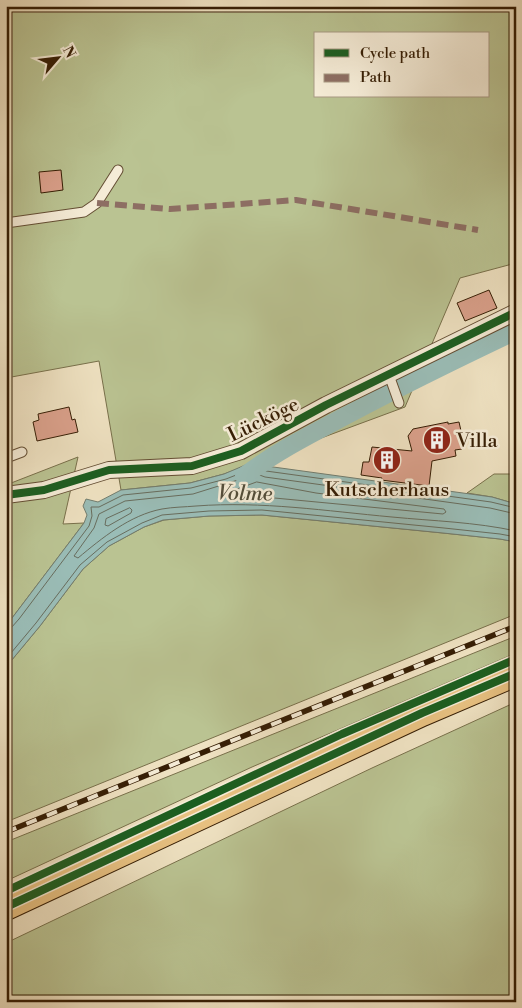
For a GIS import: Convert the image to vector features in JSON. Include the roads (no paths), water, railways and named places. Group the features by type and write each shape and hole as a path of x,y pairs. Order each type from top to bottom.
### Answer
{"main road":[{"path":"6,907 405,721 516,673"}],"street":[{"name":"Lücköge","path":"6,495 44,490 109,470 192,466 241,451 326,405 516,312"}],"lane":[{"path":"6,223 84,212 97,203 118,170"},
{"path":"389,375 399,403"},
{"path":"6,458 22,452"}],"water":[{"name":"Volme","path":"262,458 266,466 492,497 516,504 516,542 262,515 209,516 163,520 144,527 109,546 83,569 6,667 6,626 84,523 87,515 83,506 86,499 98,502 121,490 190,483 224,474"}],"waterway":[{"name":"Volme","path":"244,476 282,450 322,428 516,331"}],"railway":[{"path":"6,832 516,626"}],"place":[{"name":"Villa","path":"437,440"},
{"name":"Kutscherhaus","path":"387,460"}]}
